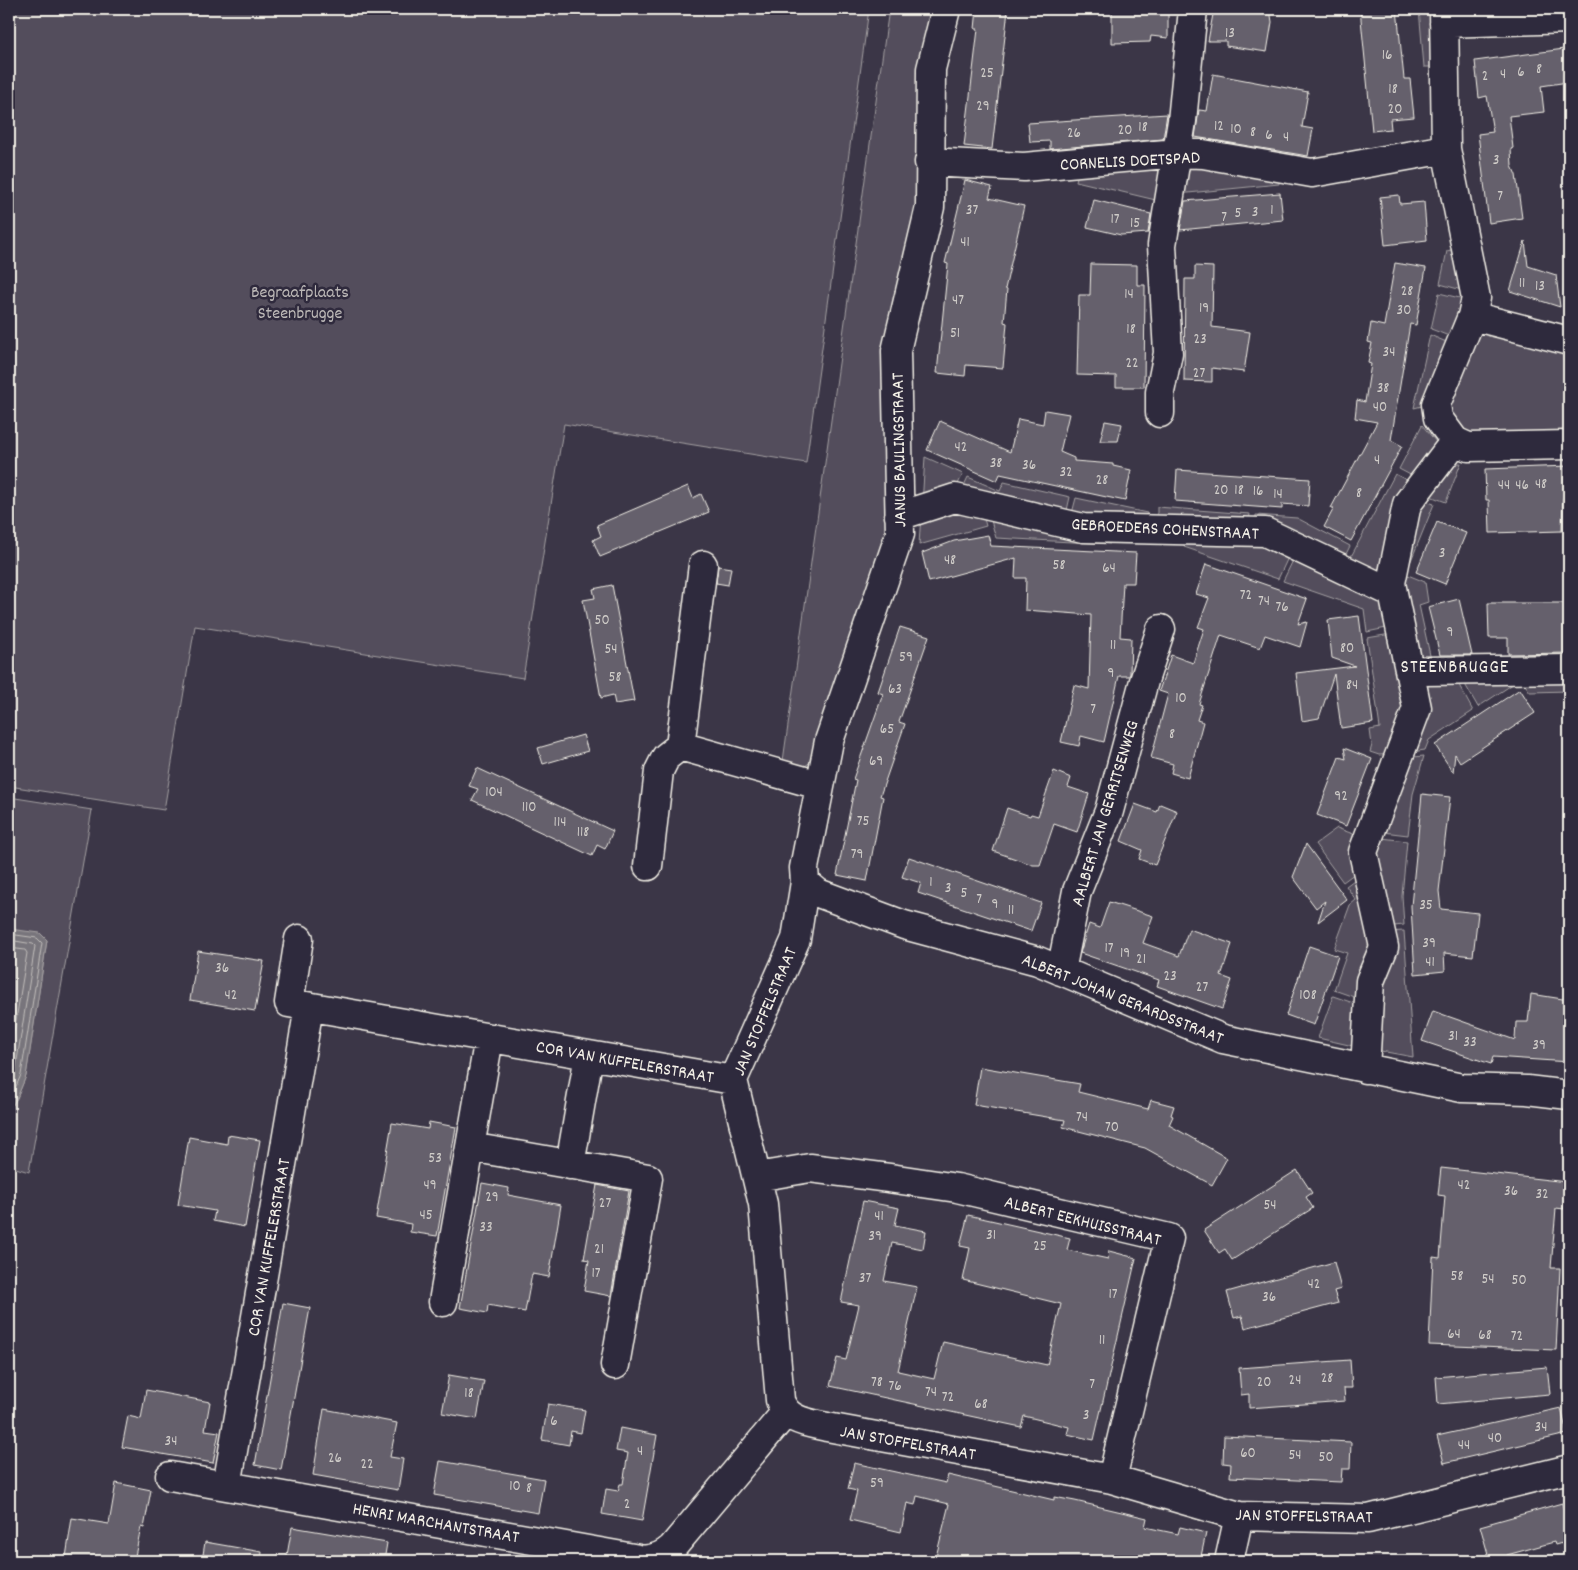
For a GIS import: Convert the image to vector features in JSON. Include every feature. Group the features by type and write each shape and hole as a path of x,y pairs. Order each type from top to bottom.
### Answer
{"street":[{"name":"JANUS BAULINGSTRAAT","path":"805,882 804,868 829,741 900,534 896,351 930,207 931,69 946,9"},
{"path":"1160,413 1160,392 1168,353 1162,245 1176,154 1193,9"},
{"path":"1569,19 1444,16 1446,148 1452,184 1476,290 1472,316 1436,404 1439,420 1455,440 1473,448 1569,445"},
{"name":"CORNELIS DOETSPAD","path":"930,162 1024,167 1176,154 1203,154 1312,174 1446,148"},
{"path":"1472,316 1569,341"},
{"path":"1365,1068 1370,981 1384,948 1363,852 1417,708 1391,584 1407,504 1455,440"},
{"name":"GEBROEDERS COHENSTRAAT","path":"899,516 955,498 1082,528 1265,532 1393,593"},
{"path":"648,866 659,771 666,757 680,746 703,565"},
{"name":"AALBERT JAN GERRITSENWEG","path":"1061,971 1077,891 1109,811 1144,681 1161,628"},
{"path":"1410,673 1423,671 1569,669"},
{"path":"680,746 819,785"},
{"name":"ALBERT JOHAN GERARDSSTRAAT","path":"805,882 818,893 904,925 1025,957 1223,1039 1462,1088 1527,1090 1569,1095"},
{"name":"JAN STOFFELSTRAAT","path":"805,882 796,939 733,1080 764,1204 780,1400 786,1412 798,1420 827,1427 1112,1479 1239,1516 1368,1519 1569,1469"},
{"name":"COR VAN KUFFELERSTRAAT","path":"300,939 288,1003 733,1080"},
{"name":"COR VAN KUFFELERSTRAAT","path":"227,1486 310,1007"},
{"path":"443,1302 489,1038"},
{"path":"570,1165 589,1055"},
{"path":"470,1148 648,1178 615,1365"},
{"name":"ALBERT EEKHUISSTRAAT","path":"757,1177 810,1168 957,1188 1169,1238 1112,1479"},
{"name":"HENRI MARCHANTSTRAAT","path":"170,1476 581,1554 644,1559 657,1558 665,1554 786,1412"},
{"path":"1229,1561 1239,1516"}],"green space":[{"name":"Begraafplaats Steenbrugge","path":"9,9 869,9 806,463 564,424 523,678 195,626 164,810 9,786"},
{"path":"889,9 937,9 889,531 816,758 801,769 783,761"},
{"path":"1419,9 1436,9 1436,67 1424,67"},
{"path":"1197,160 1279,173 1279,184 1178,194 1182,170"},
{"path":"1161,161 1164,202 1076,181 1078,173"},
{"path":"1458,248 1469,292 1440,284 1447,251"},
{"path":"1439,293 1468,300 1454,338 1431,329"},
{"path":"1477,332 1569,350 1569,436 1469,440 1446,415"},
{"path":"1430,335 1451,344 1426,405 1414,408"},
{"path":"1422,425 1442,449 1420,480 1399,469"},
{"path":"925,457 963,474 953,494 922,505"},
{"path":"1461,463 1446,502 1422,493 1442,464"},
{"path":"1395,474 1416,485 1386,585 1346,566"},
{"path":"968,477 1000,491 1004,482 1070,497 1065,519 960,494"},
{"path":"1076,498 1147,513 1147,525 1070,521"},
{"path":"1417,498 1434,504 1408,568"},
{"path":"1157,507 1250,514 1248,527 1157,525"},
{"path":"981,508 986,526 919,545 921,514"},
{"path":"988,510 1111,533 1110,544 996,538"},
{"path":"1256,515 1297,518 1350,546 1341,564 1255,527"},
{"path":"1185,535 1292,549 1278,579 1184,547"},
{"path":"1297,552 1382,592 1396,626 1367,632 1364,609 1283,581"},
{"path":"1398,571 1425,582 1428,602 1419,605 1433,669 1412,661"},
{"path":"1397,633 1413,707 1395,754 1379,755 1370,752 1372,745 1370,730 1380,728 1367,638"},
{"path":"1569,672 1569,691 1530,692 1517,673"},
{"path":"1453,674 1473,711 1429,740 1425,750 1405,753 1417,683"},
{"path":"1459,674 1516,682 1478,707"},
{"path":"1424,756 1413,794 1408,835 1375,831 1403,758"},
{"path":"9,797 92,810 29,1172 9,1166 9,1111 17,1098 26,1076 47,940 9,929"},
{"path":"1337,828 1364,838 1362,868 1343,882 1315,844"},
{"path":"1373,837 1407,841 1402,896 1404,925 1384,927"},
{"path":"1358,877 1380,947 1365,995 1354,997 1334,990 1347,953 1334,949 1350,905 1356,900 1346,886"},
{"path":"1404,931 1413,1057 1370,1049 1385,932"},
{"path":"1333,996 1365,1007 1362,1048 1318,1038"}],"water":[{"path":"9,929 40,933 47,940 26,1076 17,1098 9,1111"}],"building":[{"path":"977,9 1008,10 992,149 964,146 978,29 975,29"},
{"path":"1112,9 1168,9 1168,38 1151,36 1150,42 1112,43"},
{"path":"1214,9 1270,9 1272,22 1267,52 1226,46 1226,41 1208,41"},
{"path":"1360,9 1397,9 1404,79 1410,79 1414,117 1390,119 1391,129 1372,131"},
{"path":"1564,49 1564,53 1569,52 1569,71 1566,71 1568,82 1541,86 1544,112 1509,116 1513,148 1511,149 1512,166 1516,175 1522,218 1489,223 1478,134 1493,132 1487,96 1479,98 1475,61"},
{"path":"1213,74 1308,92 1302,127 1313,129 1308,156 1195,137 1199,110 1207,111"},
{"path":"1167,114 1163,139 1050,149 1050,141 1030,142 1028,123"},
{"path":"965,180 992,187 989,198 1024,206 1005,289 1007,289 1004,322 1007,323 1003,368 966,365 965,376 937,373 948,264 945,263"},
{"path":"1280,193 1283,220 1180,230 1185,201"},
{"path":"1399,195 1400,204 1424,202 1427,240 1385,245 1380,197"},
{"path":"1094,200 1151,214 1148,233 1121,235 1087,227"},
{"path":"1525,241 1528,266 1556,275 1560,307 1510,291"},
{"path":"1395,263 1426,268 1416,325 1410,324 1391,440 1402,446 1351,541 1324,527 1334,508 1331,508 1377,422 1355,418 1357,400 1365,402 1371,364 1368,363 1372,343 1368,342 1371,323 1384,326"},
{"path":"1091,264 1137,265 1137,285 1145,285 1144,387 1116,387 1116,376 1077,375 1079,295 1090,295"},
{"path":"1195,266 1213,267 1212,327 1250,332 1244,372 1212,368 1212,382 1184,381 1185,279 1195,279"},
{"path":"1045,410 1069,414 1060,452 1074,458 1074,461 1113,464 1113,466 1131,470 1125,501 1000,474 997,481 927,450 940,421 1010,452 1018,419 1043,424"},
{"path":"1105,421 1122,424 1118,441 1100,441"},
{"path":"1569,466 1569,498 1563,498 1562,531 1490,533 1489,500 1486,500 1485,469"},
{"path":"1177,470 1310,479 1308,506 1282,504 1282,509 1175,501"},
{"path":"688,486 693,498 701,494 709,512 600,557 593,540 601,536 597,525"},
{"path":"1437,522 1466,533 1445,584 1416,572"},
{"path":"988,535 991,546 1136,553 1134,583 1123,583 1120,637 1131,638 1130,674 1129,676 1119,676 1104,742 1081,736 1079,746 1061,742 1074,685 1089,689 1091,615 1025,610 1026,578 1015,578 1016,558 929,582 922,553 954,541"},
{"path":"1206,564 1307,599 1298,624 1307,622 1300,647 1265,635 1260,648 1221,635 1199,704 1202,705 1197,720 1203,722 1188,778 1171,773 1173,764 1151,758 1168,694 1159,691 1171,655 1193,663 1204,629 1198,627 1209,598 1196,594"},
{"path":"718,566 731,568 728,585 716,583"},
{"path":"612,585 634,701 615,704 613,695 601,698 583,600 595,598 593,589"},
{"path":"1459,599 1472,655 1440,655 1428,607"},
{"path":"1488,603 1568,603 1569,653 1508,654 1508,638 1489,638"},
{"path":"1359,616 1373,723 1341,728 1334,674 1319,718 1302,721 1296,673 1355,666 1332,658 1328,620"},
{"path":"900,627 929,636 899,722 905,724 880,796 883,797 867,881 837,875 856,780 853,779 883,694 878,692"},
{"path":"1520,689 1535,713 1460,762 1455,754 1453,772 1435,745"},
{"path":"583,735 588,751 543,764 538,748"},
{"path":"1344,748 1372,759 1346,826 1317,815 1339,757 1346,759"},
{"path":"477,768 613,831 605,849 597,845 592,856 472,800 478,789 469,786"},
{"path":"1054,771 1071,778 1068,787 1089,794 1077,832 1054,824 1040,865 1033,865 993,851 1007,808 1030,816 1031,814 1038,816"},
{"path":"1422,794 1450,797 1439,891 1441,909 1478,913 1473,956 1444,953 1445,971 1415,974 1411,906"},
{"path":"1135,804 1157,812 1160,804 1177,811 1155,865 1139,859 1142,850 1121,841"},
{"path":"1306,844 1347,900 1318,922 1325,901 1316,908 1293,877"},
{"path":"909,857 1041,903 1031,931 918,893 921,883 902,877"},
{"path":"1109,902 1153,916 1143,943 1179,956 1189,929 1232,944 1221,976 1232,980 1222,1009 1157,986 1159,980 1080,953 1089,924 1100,928"},
{"path":"1309,946 1338,956 1314,1025 1286,1015"},
{"path":"198,951 264,961 255,1011 190,1000"},
{"path":"1531,994 1569,1000 1569,1062 1493,1057 1491,1064 1422,1041 1433,1011 1515,1040 1516,1022 1528,1022"},
{"path":"980,1067 1080,1084 1078,1092 1148,1109 1151,1100 1174,1106 1171,1115 1173,1116 1169,1125 1227,1158 1212,1185 1145,1148 1063,1127 1065,1120 974,1105"},
{"path":"429,1122 456,1127 437,1236 410,1232 411,1224 376,1218 392,1123 428,1129"},
{"path":"228,1135 260,1140 245,1227 213,1221 215,1211 178,1205 189,1137 227,1144"},
{"path":"1441,1168 1567,1182 1564,1209 1556,1208 1551,1268 1560,1268 1556,1350 1429,1345 1433,1257 1440,1258 1445,1196 1438,1195"},
{"path":"1297,1170 1312,1193 1306,1197 1313,1208 1232,1260 1225,1249 1219,1253 1204,1230"},
{"path":"482,1183 509,1188 508,1195 561,1205 549,1277 532,1274 525,1312 488,1305 487,1313 460,1308"},
{"path":"597,1185 629,1191 611,1296 584,1291 589,1260 584,1259"},
{"path":"863,1201 899,1208 895,1225 926,1231 923,1249 892,1243 884,1281 917,1287 898,1371 934,1379 943,1342 1047,1365 1061,1304 963,1280 970,1248 960,1246 968,1215 1070,1238 1067,1250 1108,1259 1109,1251 1136,1258 1094,1440 1067,1434 1069,1427 1024,1416 1021,1427 830,1386 837,1358 846,1360 859,1305 841,1302"},
{"path":"1334,1262 1341,1289 1334,1291 1338,1303 1245,1328 1242,1316 1234,1318 1227,1292"},
{"path":"283,1303 310,1308 281,1470 255,1465"},
{"path":"1350,1360 1352,1388 1344,1388 1345,1401 1249,1408 1249,1394 1241,1395 1239,1368"},
{"path":"1547,1367 1550,1394 1438,1404 1436,1377"},
{"path":"449,1375 484,1381 477,1419 442,1413"},
{"path":"146,1390 210,1402 205,1430 219,1432 213,1463 122,1447 128,1416 141,1419"},
{"path":"548,1404 585,1410 581,1433 571,1431 569,1445 542,1440"},
{"path":"1561,1408 1567,1434 1444,1463 1437,1436"},
{"path":"324,1409 397,1423 390,1457 403,1459 398,1490 313,1475"},
{"path":"620,1428 657,1435 642,1521 602,1514 606,1489 618,1491 620,1484 623,1484 628,1453 616,1451"},
{"path":"1224,1436 1351,1442 1350,1469 1342,1469 1341,1482 1230,1477 1231,1464 1223,1463"},
{"path":"440,1461 544,1479 538,1513 434,1495"},
{"path":"854,1463 946,1483 948,1475 1054,1500 1054,1497 1075,1501 1147,1518 1145,1527 1178,1534 1180,1527 1206,1533 1200,1561 935,1561 949,1504 917,1496 915,1505 907,1503 901,1532 850,1520 857,1491 848,1489"},
{"path":"116,1483 151,1490 144,1528 141,1527 134,1561 87,1561 66,1557 72,1518 109,1524"},
{"path":"1562,1503 1569,1528 1569,1541 1555,1545 1554,1542 1507,1555 1508,1558 1490,1561 1480,1526"},
{"path":"292,1527 387,1543 384,1561 286,1561"},
{"path":"205,1542 262,1552 261,1561 202,1561"}],"district":[{"name":"STEENBRUGGE","path":"1455,665"}]}
